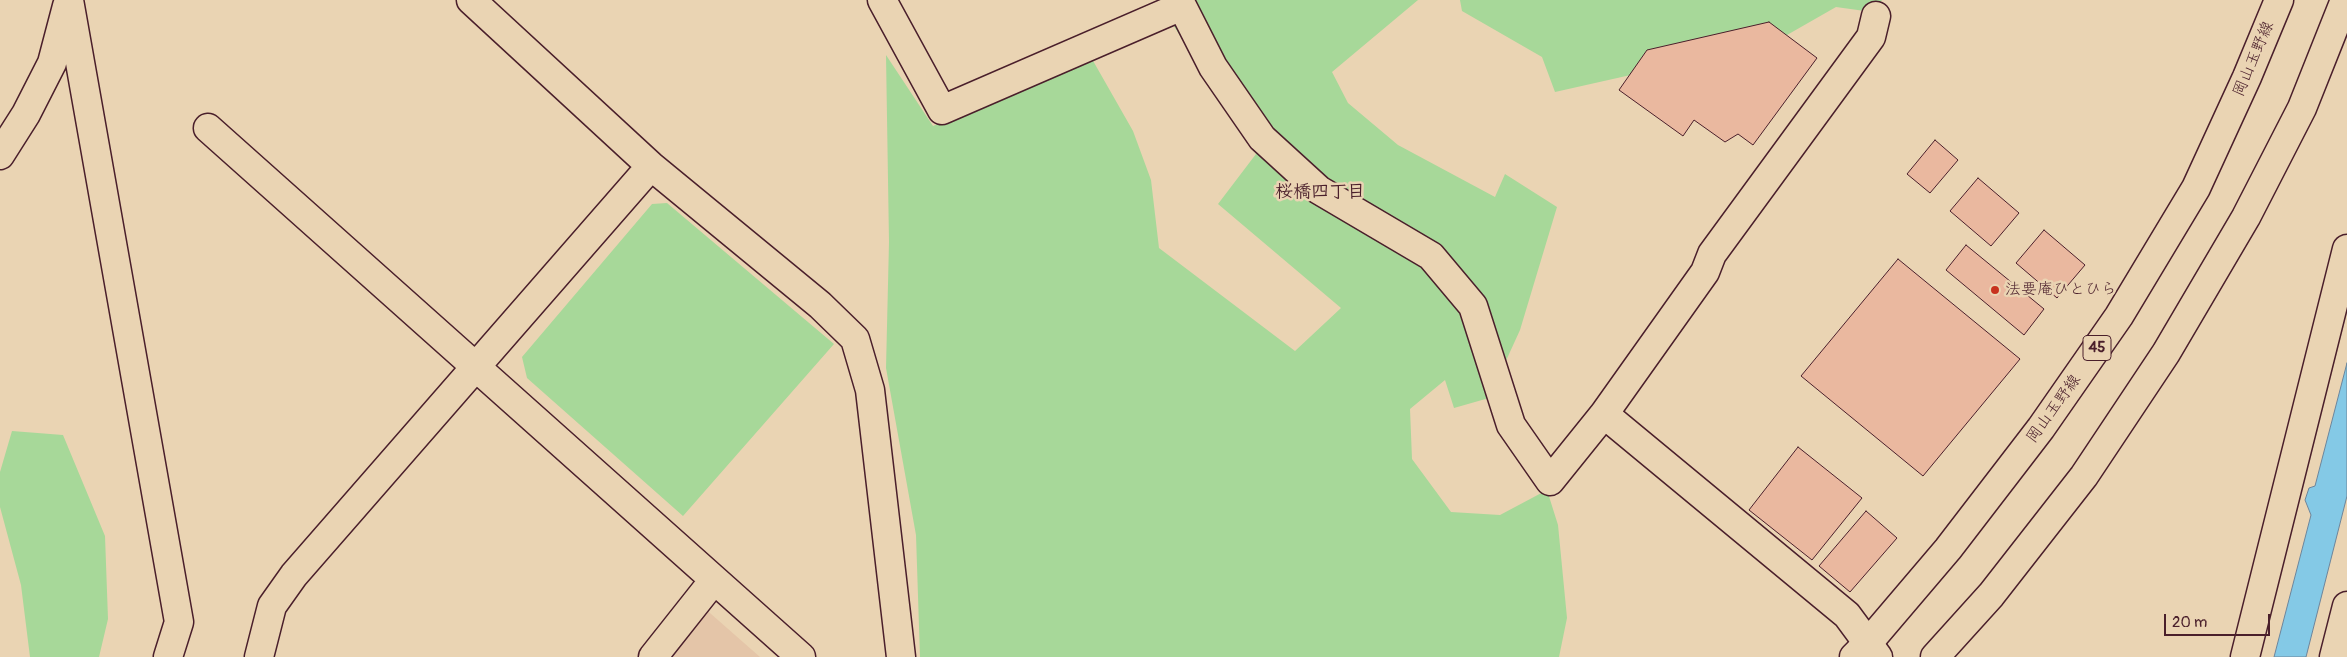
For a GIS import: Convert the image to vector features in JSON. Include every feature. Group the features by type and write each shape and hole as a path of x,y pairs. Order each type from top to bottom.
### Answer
{"street":[{"path":"0,155 26,114 52,63 69,0"},
{"path":"69,0 179,622 168,657"},
{"path":"470,0 650,166 820,305 855,339 870,390 901,657"},
{"path":"882,0 942,110 1183,3 1213,67 1262,138 1319,190 1431,256 1473,306 1511,425 1550,481 1604,414 1705,272 1712,254 1871,37 1876,16"},
{"name":"岡山玉野線","path":"1866,652 2036,436 2119,316 2196,188 2247,78 2279,0"},
{"path":"1936,657 1991,595 2084,476 2166,353 2246,217 2298,116 2345,0"},
{"path":"208,128 801,657"},
{"path":"259,657 272,606 294,575 650,166"},
{"path":"2245,657 2347,249"},
{"path":"1604,414 1847,615 1866,652"},
{"path":"653,657 714,580"},
{"path":"2334,657 2347,606"}],"shaded area":[{"path":"702,606 760,657 662,657"}],"green space":[{"path":"1157,0 1418,0 1332,72 1348,103 1398,145 1495,197 1505,174 1557,207 1520,330 1489,398 1454,408 1445,380 1410,409 1412,459 1451,512 1500,515 1547,490 1558,525 1567,618 1559,657 920,657 916,535 886,368 889,242 886,55 933,126 1092,59 1133,131 1151,180 1159,248 1295,351 1341,308 1218,204 1256,154"},
{"path":"1460,0 1882,0 1872,12 1836,7 1773,43 1555,92 1542,57 1462,11"},
{"path":"667,203 834,344 683,516 527,378 522,357 652,204"},
{"path":"12,431 63,435 105,536 108,619 99,657 30,657 21,585 0,507 0,472"}],"water":[{"path":"2347,363 2347,496 2306,657 2274,657 2311,515 2305,500 2309,488 2315,486"}],"building":[{"path":"1769,22 1817,58 1753,145 1738,134 1725,142 1694,120 1683,136 1619,90 1647,50"},
{"path":"1935,140 1958,160 1930,193 1907,174"},
{"path":"1978,178 2019,213 1991,246 1950,211"},
{"path":"2044,230 2085,265 2057,298 2016,263"},
{"name":"法要庵ひとひら","path":"1966,245 2044,309 2024,335 1946,270"},
{"path":"1898,259 2020,359 1923,476 1801,376"},
{"path":"1798,447 1862,498 1812,560 1749,510"},
{"path":"1866,511 1897,538 1850,592 1819,566"}],"place":[{"name":"法要庵ひとひら","path":"1995,290"}],"district":[{"name":"桜橋四丁目","path":"1320,192"}]}
